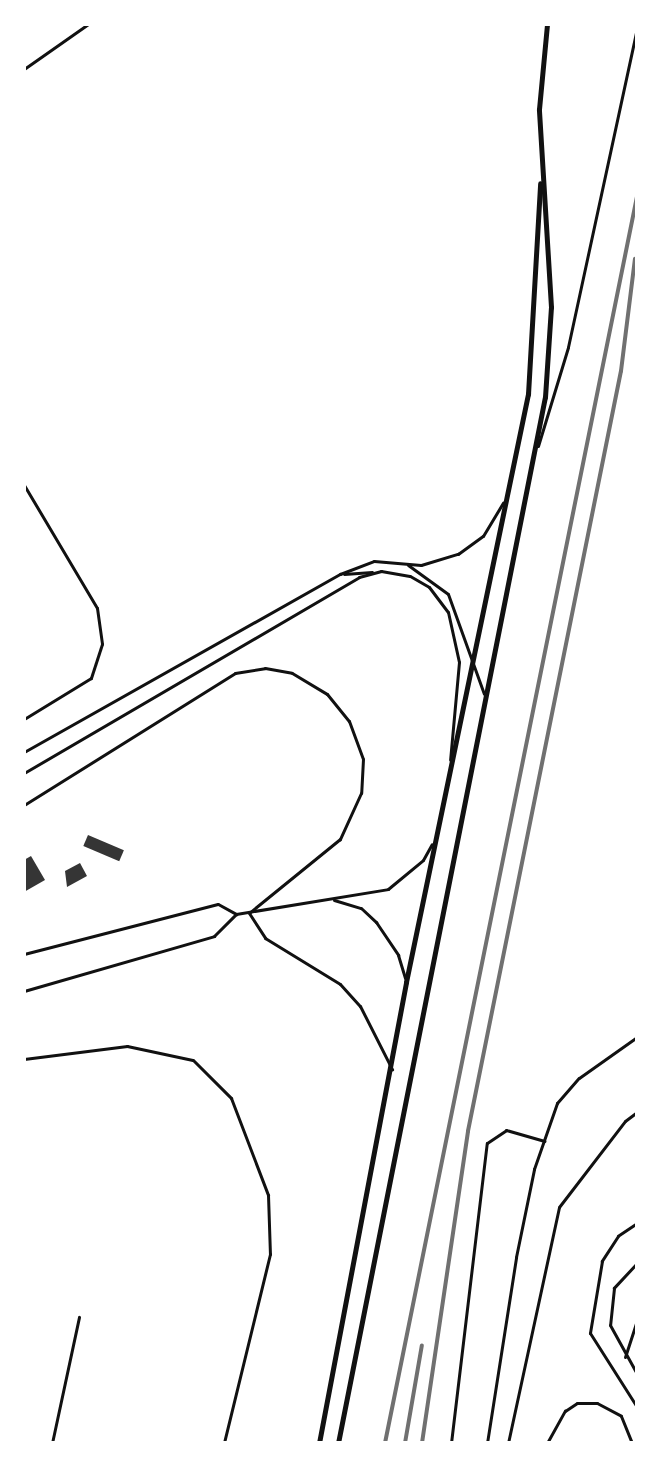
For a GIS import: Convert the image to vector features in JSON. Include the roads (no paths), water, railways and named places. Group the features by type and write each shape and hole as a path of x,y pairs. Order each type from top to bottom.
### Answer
{"street":[{"path":"338,1443 485,697 537,450 551,322 541,154 540,74 547,24"},
{"path":"319,1443 406,982 510,485 533,352 541,154"}],"lane":[{"path":"24,69 88,24"},
{"path":"537,450 568,347 637,27"},
{"path":"24,485 97,608 102,644 91,678 24,719"},
{"path":"24,752 340,574 374,561 432,563 472,546 492,526 510,485"},
{"path":"398,561 426,573 448,594 485,697"},
{"path":"340,574 381,571 410,576 429,587 442,600 453,628 459,691 445,796"},
{"path":"24,773 359,577 381,571"},
{"path":"24,805 235,673 265,668 292,673 327,694 349,721 363,759 361,793 340,839 249,913"},
{"path":"24,954 218,904 236,914 249,913 388,889 423,860 436,837"},
{"path":"327,898 361,908 376,922 398,955 406,982"},
{"path":"249,913 265,938 340,984 360,1006 392,1069"},
{"path":"24,991 214,936 236,914"},
{"path":"487,1443 516,1257 544,1141 557,1103 572,1087 637,1037"},
{"path":"24,1059 127,1046 193,1060 231,1098 268,1195 270,1254 224,1443"},
{"path":"508,1443 559,1207 625,1121 637,1112"},
{"path":"451,1443 487,1143 506,1130 544,1141"},
{"path":"637,1223 618,1236 602,1261 590,1333 637,1407"},
{"path":"637,1263 614,1288 610,1325 637,1374"},
{"path":"52,1443 79,1317"},
{"path":"625,1357 637,1319"},
{"path":"547,1443 565,1411 577,1403 597,1403 621,1416 632,1443"}],"railway":[{"path":"385,1443 637,197"},
{"path":"422,1443 468,1131 621,371 635,259"},
{"path":"405,1443 422,1345"}]}
